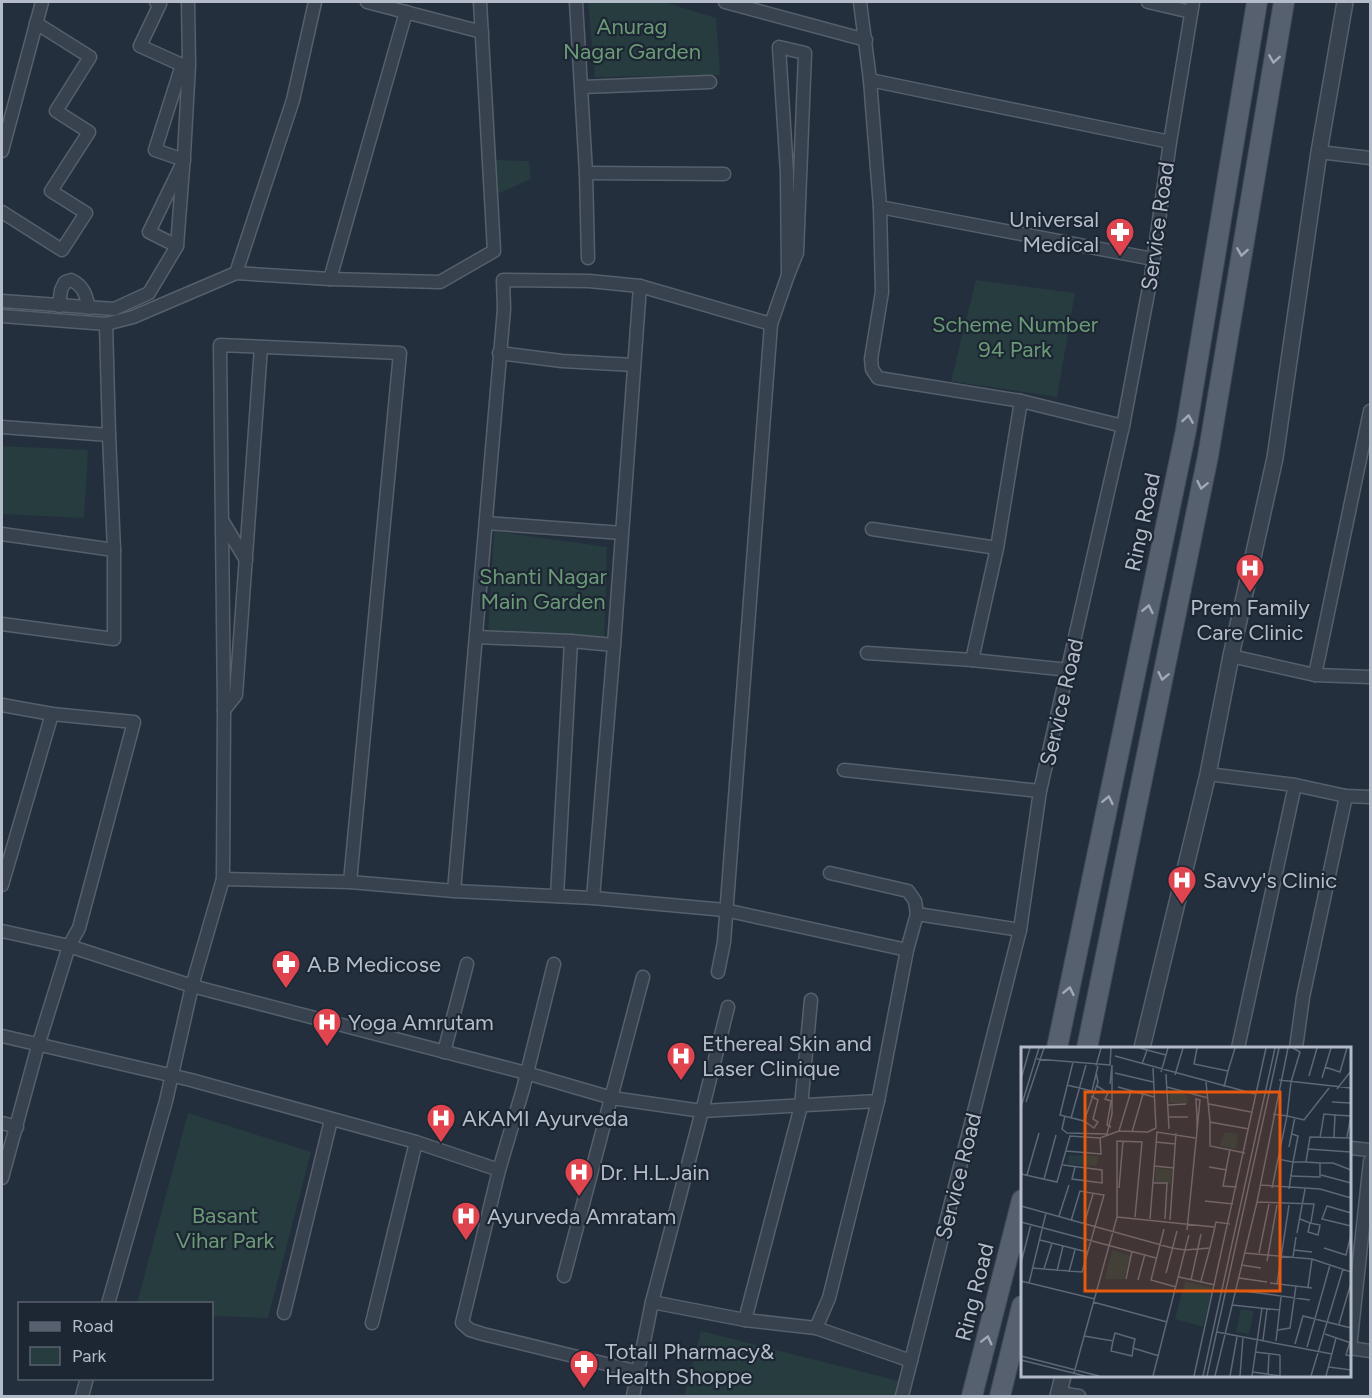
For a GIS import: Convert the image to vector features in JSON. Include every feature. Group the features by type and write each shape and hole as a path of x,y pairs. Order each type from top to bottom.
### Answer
{"main road":[{"name":"Ring Road","path":"1057,1047 1186,430 1257,2"},
{"path":"1087,1047 1208,456 1284,2"},
{"name":"Ring Road","path":"972,1396 1021,1208"},
{"path":"1000,1396 1021,1314"}],"street":[{"path":"2,151 42,2"},
{"path":"156,2 160,4 140,46 185,65"},
{"path":"2,301 114,309 149,292 177,246 184,160 188,2"},
{"path":"236,273 293,100 315,2"},
{"path":"367,2 482,32"},
{"path":"2,316 106,324 133,317 236,273 330,279 441,282 494,251 480,2"},
{"path":"576,2 586,172 588,258"},
{"path":"725,2 866,40"},
{"path":"860,2 870,80 880,207 882,292 871,359 872,369 878,378 1021,401 1123,426"},
{"path":"1148,2 1192,7"},
{"path":"1142,1047 1208,774 1231,656 1275,458 1319,152 1345,2"},
{"name":"Service Road","path":"902,1396 1020,930 1040,790 1123,426 1153,259 1192,7"},
{"path":"330,279 406,12"},
{"path":"2,212 62,250 86,213 51,191 89,132 56,111 90,57 36,23"},
{"path":"718,972 724,942 771,324 796,253 805,52 779,47 787,173 788,275"},
{"path":"184,160 155,150 185,65"},
{"path":"870,80 1170,142"},
{"path":"582,87 710,82"},
{"path":"1319,152 1371,158"},
{"path":"177,246 149,232 184,160"},
{"path":"586,172 724,174"},
{"path":"880,207 1153,259"},
{"path":"59,306 61,290 65,282 71,280 78,283 84,290 89,308"},
{"path":"454,891 504,309 503,280 589,281 640,286 771,324"},
{"path":"593,898 640,286"},
{"path":"2,291 21,304"},
{"path":"130,302 133,317"},
{"path":"2,624 114,639 114,550 106,324"},
{"path":"109,1302 172,1077 192,986 223,879 224,710 220,345 400,352 350,882"},
{"path":"224,710 236,695 261,347"},
{"path":"499,353 634,365"},
{"path":"972,660 997,548 1021,401"},
{"path":"1316,675 1365,470 1371,411"},
{"path":"2,427 109,435"},
{"path":"222,521 246,560"},
{"path":"486,523 621,533"},
{"path":"872,529 997,548"},
{"path":"2,534 114,550"},
{"path":"477,637 614,645"},
{"path":"557,896 571,641"},
{"path":"867,652 1069,670"},
{"path":"1231,656 1316,675 1371,677"},
{"path":"2,705 52,714 134,722 79,928 69,946 38,1046 2,1178"},
{"path":"2,885 52,714"},
{"path":"844,770 1040,790"},
{"path":"1208,774 1295,785 1346,796 1371,797"},
{"path":"1238,1047 1295,785"},
{"path":"1296,1047 1303,997 1346,796"},
{"path":"816,1328 829,1298 878,1101 907,950 917,914 915,901 908,891 830,873"},
{"path":"223,879 350,882 454,891 593,898 725,910 907,950"},
{"path":"917,914 1020,930"},
{"path":"2,931 69,946 192,986 612,1098 702,1111 878,1101"},
{"path":"444,1052 467,964"},
{"path":"554,964 525,1073 523,1089 499,1170 462,1323 470,1330 483,1334 639,1372"},
{"path":"564,1276 642,977"},
{"path":"745,1320 801,1107 811,1000"},
{"path":"633,1396 652,1302 728,1007"},
{"path":"2,1036 191,1080 416,1142 499,1170"},
{"path":"284,1313 331,1120"},
{"path":"2,1123 17,1126"},
{"path":"372,1323 416,1142"},
{"path":"1351,1148 1371,1150"},
{"path":"1351,1339 1371,1161"},
{"path":"652,1302 745,1320 816,1328 911,1361"},
{"path":"1351,1348 1371,1351"},
{"path":"1063,1377 1058,1395 1079,1396"},
{"path":"82,1396 86,1380"}],"green space":[{"name":"Anurag Nagar Garden","path":"588,2 664,2 716,18 720,75 595,77"},
{"path":"494,160 529,161 531,179 497,194"},
{"name":"Scheme Number 94 Park","path":"976,280 1075,293 1057,397 951,381"},
{"path":"2,446 88,450 84,518 2,514"},
{"name":"Shanti Nagar Main Garden","path":"494,531 607,547 604,644 488,633"},
{"name":"Basant Vihar Park","path":"188,1113 311,1152 268,1318 213,1316 213,1302 137,1302"},
{"path":"701,1331 899,1381 895,1396 684,1396"}],"place":[{"name":"Universal Medical","path":"1120,258"},
{"name":"Prem Family Care Clinic","path":"1250,594"},
{"name":"Savvy's Clinic","path":"1182,906"},
{"name":"A.B Medicose","path":"286,990"},
{"name":"Yoga Amrutam","path":"327,1048"},
{"name":"Ethereal Skin and Laser Clinique","path":"681,1082"},
{"name":"AKAMI Ayurveda","path":"441,1144"},
{"name":"Dr. H.L.Jain","path":"579,1198"},
{"name":"Ayurveda Amratam","path":"466,1242"},
{"name":"Totall Pharmacy& Health Shoppe","path":"584,1390"}]}
